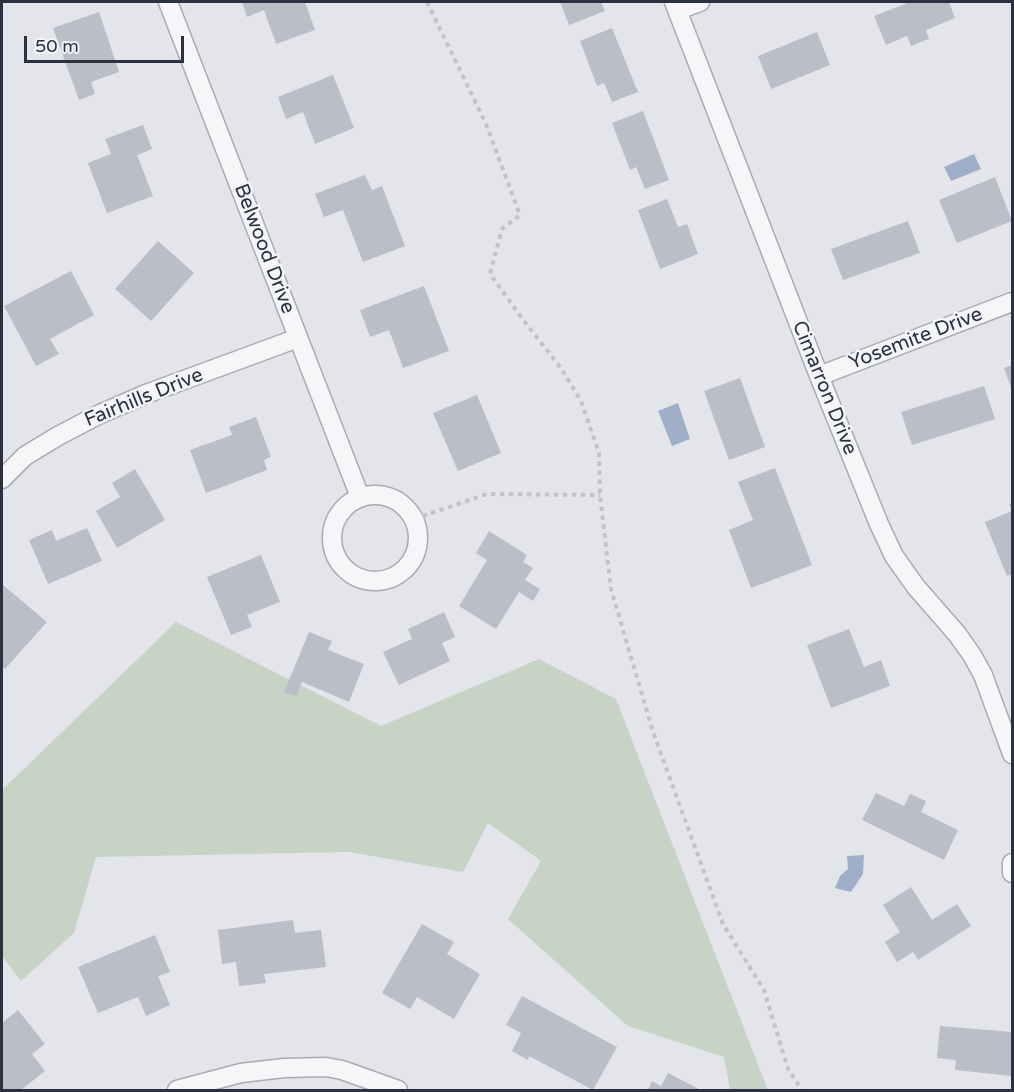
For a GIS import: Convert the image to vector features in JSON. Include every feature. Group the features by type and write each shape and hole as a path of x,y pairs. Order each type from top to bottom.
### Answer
{"street":[{"name":"Belwood Drive","path":"168,2 360,497"},
{"path":"676,6 700,2"},
{"name":"Cimarron Drive","path":"676,6 819,376 894,556 916,587 972,655 983,675 1012,754"},
{"name":"Yosemite Drive","path":"819,376 1012,302"},
{"name":"Fairhills Drive","path":"2,479 25,456 100,414 146,394 298,338"},
{"path":"382,495 393,499 403,505 414,519 418,546 414,557 400,574 379,582 357,578 340,564 332,542 335,520 342,511 360,497 382,495"},
{"path":"1012,863 1012,873"},
{"path":"177,1090 241,1073 284,1068 326,1067 342,1070 398,1090"}],"path":[{"path":"427,2 486,124 520,215 502,229 490,274 561,368 581,401 599,453 600,495 611,589 653,732 723,924 764,990 788,1069 802,1090"},
{"path":"414,519 487,494 600,495"}],"green space":[{"path":"176,622 381,726 539,659 616,699 768,1090 730,1090 724,1057 628,1026 508,919 541,861 488,823 463,872 349,852 96,857 74,933 21,981 2,956 2,790"}],"water":[{"path":"974,154 981,169 951,181 944,167"},
{"path":"678,403 690,439 672,446 658,411"},
{"path":"864,855 863,874 851,892 835,888 840,876 848,869 847,856"}],"building":[{"path":"242,2 305,2 315,30 276,44 264,10 247,17"},
{"path":"560,2 601,2 605,11 569,25"},
{"path":"910,2 949,2 955,18 926,30 929,39 911,46 907,36 886,45 874,16"},
{"path":"99,12 119,72 91,82 95,94 79,100 53,28"},
{"path":"612,28 638,92 612,102 604,83 597,86 580,41"},
{"path":"817,32 830,65 771,89 758,56"},
{"path":"333,75 354,128 315,144 303,112 286,119 278,97"},
{"path":"643,111 669,180 645,189 636,167 630,170 612,123"},
{"path":"143,125 152,149 137,155 153,196 107,213 88,163 111,154 105,139"},
{"path":"365,175 372,190 382,186 405,246 363,262 343,210 324,217 315,194"},
{"path":"995,177 1012,221 957,243 939,200"},
{"path":"667,199 678,227 687,224 698,254 660,269 638,210"},
{"path":"908,221 920,253 843,280 831,249"},
{"path":"158,241 194,273 151,321 115,289"},
{"path":"71,271 94,315 50,339 59,354 36,366 4,306"},
{"path":"424,286 449,351 403,368 389,330 370,337 360,310"},
{"path":"1012,365 1012,390 1004,368"},
{"path":"740,378 765,447 729,460 704,391"},
{"path":"984,386 995,419 912,445 901,412"},
{"path":"477,395 501,453 458,471 433,413"},
{"path":"256,417 271,457 264,460 267,470 206,493 190,450 232,435 229,427"},
{"path":"775,468 812,565 751,588 729,530 753,520 738,482"},
{"path":"135,469 165,520 117,548 96,511 120,497 112,483"},
{"path":"1012,511 1012,574 1007,576 985,522"},
{"path":"87,528 102,561 48,584 29,540 52,530 56,541"},
{"path":"489,531 527,555 523,562 533,568 525,580 540,589 533,601 519,592 496,629 459,606 487,560 476,553"},
{"path":"261,555 280,602 247,615 252,627 231,635 207,577"},
{"path":"3,585 47,622 5,669 2,666"},
{"path":"444,612 455,637 442,643 450,661 399,685 383,652 412,639 408,629"},
{"path":"849,629 864,667 881,660 890,686 831,708 807,645"},
{"path":"309,632 332,641 328,650 364,664 349,702 302,682 296,696 284,692"},
{"path":"876,793 904,806 910,794 926,801 921,812 958,830 944,860 862,820"},
{"path":"911,887 932,920 957,904 971,926 918,960 913,952 897,962 885,942 900,932 883,905"},
{"path":"293,920 295,933 321,930 326,967 264,974 266,983 239,986 236,962 222,964 218,930"},
{"path":"422,924 454,942 447,954 480,974 454,1019 417,997 410,1009 382,993"},
{"path":"155,935 170,972 158,976 170,1005 146,1016 138,997 98,1013 78,967"},
{"path":"522,996 617,1047 593,1090 529,1056 528,1060 512,1051 521,1033 506,1025"},
{"path":"18,1010 45,1044 32,1054 45,1071 21,1090 2,1090 2,1023"},
{"path":"940,1026 1012,1032 1012,1076 955,1070 956,1060 937,1058"},
{"path":"668,1073 701,1090 648,1090 652,1081 661,1086"}]}
